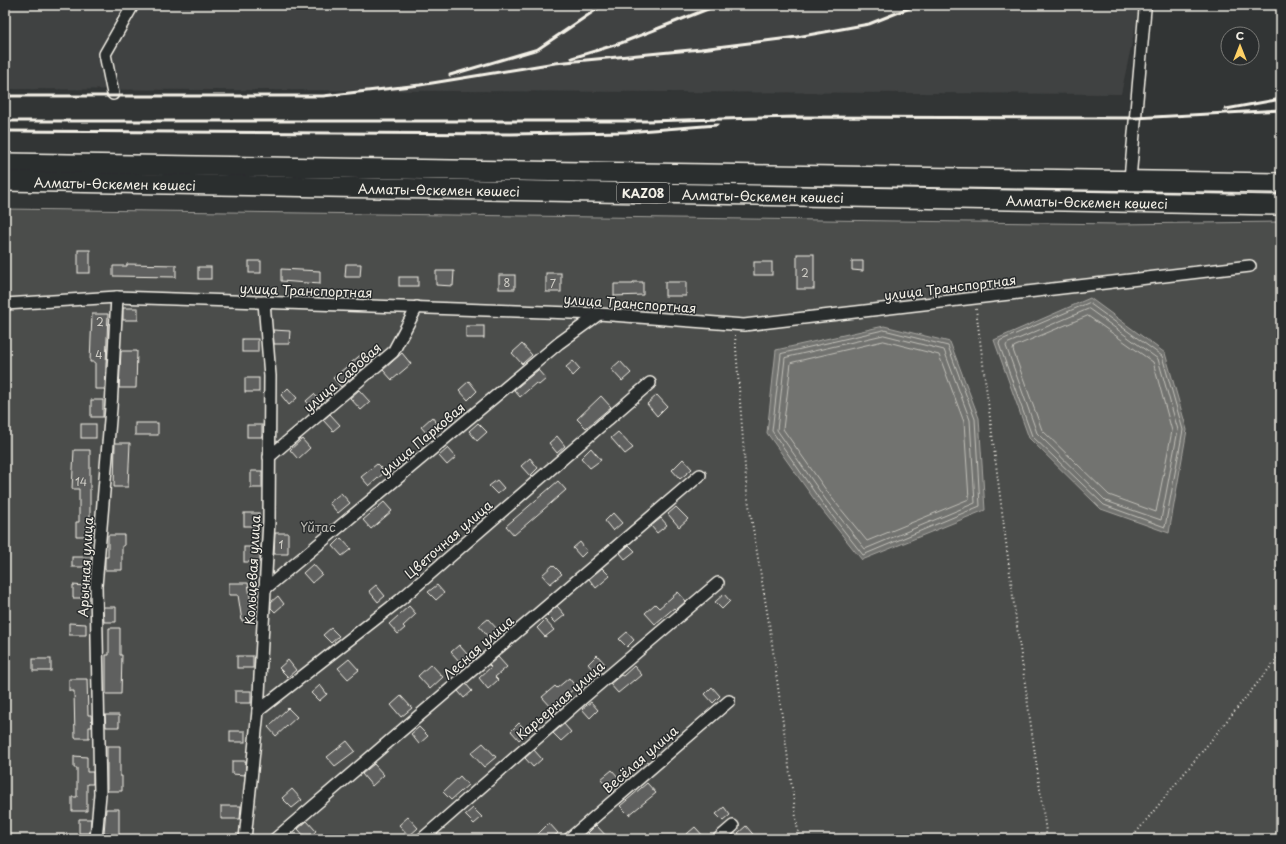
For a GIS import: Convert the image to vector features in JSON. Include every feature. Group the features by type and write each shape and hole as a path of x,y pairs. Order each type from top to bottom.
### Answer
{"highway":[{"name":"Алматы-Өскемен көшесі","path":"5,163 1130,179 1281,183"},
{"path":"234,186 235,167"},
{"name":"Алматы-Өскемен көшесі","path":"5,181 1281,205"}],"street":[{"path":"113,94 105,54 133,5"},
{"path":"1130,179 1145,9 1143,5"},
{"name":"улица Транспортная","path":"5,304 117,297 599,314 744,325 1250,266"},
{"name":"Арычная улица","path":"96,839 100,794 96,586 111,408 117,297"},
{"name":"Кольцевая улица","path":"245,839 258,711 269,521 270,376 264,302"},
{"name":"улица Садовая","path":"269,457 393,352 417,307"},
{"name":"улица Парковая","path":"265,589 553,348 599,314"},
{"name":"Цветочная улица","path":"258,711 400,600 650,383"},
{"name":"Лесная улица","path":"275,839 700,475"},
{"name":"Карьерная улица","path":"422,839 584,697 718,583"},
{"name":"Весёлая улица","path":"569,839 729,701"},
{"path":"718,839 733,826"}],"path":[{"path":"975,298 1016,620 1047,839"},
{"path":"734,324 747,493 770,629 799,839"},
{"path":"1131,839 1281,654"}],"shaded area":[{"path":"5,5 1140,5 1121,94 5,89"}],"green space":[{"name":"Үйтас","path":"5,209 1119,224 1281,222 1281,839 5,839"}],"water":[{"path":"1090,298 1165,353 1187,430 1169,533 1101,509 1029,438 994,340"},
{"path":"884,326 950,342 979,418 985,510 862,560 819,506 767,433 776,350"}],"building":[{"path":"78,250 90,250 90,273 78,273"},
{"path":"797,254 814,254 814,289 797,289"},
{"path":"249,261 261,261 261,273 249,273"},
{"path":"852,261 863,261 863,271 852,270"},
{"path":"754,262 772,262 772,275 754,275"},
{"path":"127,264 176,265 176,277 113,276 113,266 127,266"},
{"path":"346,264 361,264 360,277 345,277"},
{"path":"198,267 211,267 211,279 198,279"},
{"path":"281,269 320,271 320,284 281,281"},
{"path":"436,271 454,271 453,286 436,285"},
{"path":"546,273 561,273 561,292 546,292"},
{"path":"499,275 515,275 515,289 499,289"},
{"path":"399,277 418,277 418,286 399,286"},
{"path":"633,282 643,282 643,295 614,296 614,284 633,284"},
{"path":"665,282 686,282 686,296 665,296"},
{"path":"123,308 138,308 138,320 123,320"},
{"path":"92,314 108,314 105,389 95,389 95,362 90,362"},
{"path":"466,326 484,326 484,338 466,338"},
{"path":"273,330 290,331 289,344 274,344"},
{"path":"242,339 258,339 258,352 242,352"},
{"path":"522,344 532,355 522,364 512,353"},
{"path":"121,351 137,351 136,388 119,388"},
{"path":"364,352 372,361 341,387 333,378"},
{"path":"402,353 411,364 392,380 383,370"},
{"path":"573,361 580,369 573,376 566,367"},
{"path":"620,361 631,373 622,381 611,369"},
{"path":"538,370 546,379 539,385 536,383 520,397 514,390"},
{"path":"245,378 259,378 259,392 245,392"},
{"path":"469,381 477,391 468,400 459,390"},
{"path":"288,388 297,398 289,405 281,395"},
{"path":"359,390 370,402 361,410 350,398"},
{"path":"314,394 322,403 314,410 306,401"},
{"path":"657,395 667,406 657,416 647,404"},
{"path":"601,396 611,407 586,428 577,419"},
{"path":"91,400 103,400 103,417 91,417"},
{"path":"330,414 340,425 333,431 323,420"},
{"path":"432,417 439,426 428,435 421,427"},
{"path":"135,423 158,423 158,435 135,435"},
{"path":"478,423 487,432 477,441 469,431"},
{"path":"81,424 96,424 96,438 81,438"},
{"path":"247,425 262,425 262,437 247,437"},
{"path":"618,432 633,448 625,454 611,438"},
{"path":"557,436 565,446 557,453 549,443"},
{"path":"302,439 310,448 298,459 290,450"},
{"path":"115,443 130,443 128,487 114,487"},
{"path":"448,448 456,457 447,465 439,456"},
{"path":"591,448 601,460 590,468 581,458"},
{"path":"74,450 90,450 90,536 76,536 76,522 79,522 79,489 72,489"},
{"path":"530,458 538,468 530,476 521,466"},
{"path":"683,459 692,469 680,479 672,470"},
{"path":"377,464 385,472 369,486 361,477"},
{"path":"251,471 262,471 262,488 251,488"},
{"path":"497,480 504,488 497,494 489,486"},
{"path":"558,481 566,490 514,535 506,526"},
{"path":"341,493 350,503 338,513 329,503"},
{"path":"384,502 392,511 371,529 363,520"},
{"path":"676,507 688,519 679,527 668,514"},
{"path":"244,513 259,513 259,526 244,526"},
{"path":"613,513 622,523 613,531 605,521"},
{"path":"661,518 667,525 657,533 651,526"},
{"path":"275,533 288,533 288,554 274,554"},
{"path":"108,535 124,535 124,546 122,546 122,570 105,570 105,557 108,557"},
{"path":"341,538 351,549 342,556 333,546"},
{"path":"580,542 587,551 581,557 573,548"},
{"path":"629,545 635,551 625,559 620,553"},
{"path":"244,547 260,547 260,562 244,562"},
{"path":"72,557 91,557 91,567 72,567"},
{"path":"313,564 322,574 312,583 303,573"},
{"path":"553,565 562,574 550,584 542,575"},
{"path":"602,568 610,576 596,588 589,579"},
{"path":"229,583 248,583 253,619 242,621 238,595 229,595"},
{"path":"73,585 86,586 86,598 73,598"},
{"path":"376,585 385,596 378,602 369,591"},
{"path":"437,585 444,593 436,600 428,592"},
{"path":"678,592 686,601 676,610 674,608 655,624 645,613 655,604 659,608"},
{"path":"724,594 730,601 722,609 715,602"},
{"path":"278,596 284,604 275,612 271,608 271,602"},
{"path":"409,606 416,614 403,626 405,628 398,634 389,624"},
{"path":"557,606 565,615 555,623 547,615"},
{"path":"103,607 116,607 116,622 104,622"},
{"path":"488,619 498,630 489,638 479,626"},
{"path":"545,620 554,630 545,637 537,628"},
{"path":"69,623 86,624 86,635 69,635"},
{"path":"109,628 120,628 120,655 122,655 121,694 106,694 106,655 109,655"},
{"path":"331,628 339,636 331,643 323,635"},
{"path":"627,632 634,640 627,647 619,639"},
{"path":"459,645 468,655 460,662 451,652"},
{"path":"597,655 605,664 596,673 588,664"},
{"path":"237,656 253,656 253,668 237,668"},
{"path":"498,657 507,667 495,677 498,680 488,689 479,678 491,667 489,665"},
{"path":"33,659 51,659 51,671 33,671"},
{"path":"349,659 359,670 348,679 338,668"},
{"path":"288,660 296,670 288,677 279,668"},
{"path":"431,664 443,677 430,689 418,676"},
{"path":"634,666 642,675 618,693 610,684 621,675 623,676"},
{"path":"569,678 576,687 552,708 542,697 555,686 557,688"},
{"path":"69,679 87,679 88,715 91,715 92,727 89,727 89,738 75,738 74,691 69,691"},
{"path":"466,684 472,691 464,698 458,691"},
{"path":"320,685 327,694 319,701 311,693"},
{"path":"712,687 720,696 713,703 705,694"},
{"path":"235,691 251,691 251,703 235,703"},
{"path":"401,696 412,708 401,717 391,705"},
{"path":"591,702 598,710 590,718 582,709"},
{"path":"288,708 297,717 276,736 268,727"},
{"path":"105,715 119,715 119,727 106,727"},
{"path":"519,723 528,732 519,740 511,731"},
{"path":"564,724 571,732 561,741 553,733"},
{"path":"419,727 428,736 419,744 411,734"},
{"path":"230,731 245,731 245,742 230,742"},
{"path":"347,741 355,751 335,766 327,757"},
{"path":"483,743 496,757 484,767 471,753"},
{"path":"107,746 120,746 120,776 122,776 122,791 107,791"},
{"path":"534,750 542,759 533,767 525,758"},
{"path":"74,756 87,757 87,772 93,772 93,784 87,784 87,811 72,811 72,797 77,797 77,768 74,768"},
{"path":"232,761 246,761 245,775 232,774"},
{"path":"374,764 384,775 372,786 362,774"},
{"path":"612,770 619,778 608,787 601,779"},
{"path":"460,776 468,785 451,800 443,792"},
{"path":"647,783 656,793 629,815 620,806"},
{"path":"292,789 302,800 292,808 282,798"},
{"path":"221,806 241,806 240,819 221,819"},
{"path":"724,807 730,815 723,821 716,814"},
{"path":"473,808 482,817 474,824 465,815"},
{"path":"106,809 119,809 119,839 109,839 109,833 104,833"},
{"path":"408,817 418,828 409,836 399,825"},
{"path":"79,819 91,819 90,833 79,833"},
{"path":"307,821 316,831 307,839 298,829"},
{"path":"549,823 558,833 551,839 533,839"},
{"path":"596,825 609,839 594,839 588,833"},
{"path":"746,826 757,839 743,839 738,833"},
{"path":"695,827 706,839 681,839"}],"railway":[{"path":"450,75 538,49 603,5"},
{"path":"572,58 621,43 718,5"},
{"path":"5,96 323,96 420,85 555,63 701,49 797,37 869,24 917,5"},
{"path":"1226,109 1281,99"},
{"path":"5,121 646,121 796,117 1135,118 1281,110"},
{"path":"5,131 511,134 626,132 717,125"}]}
